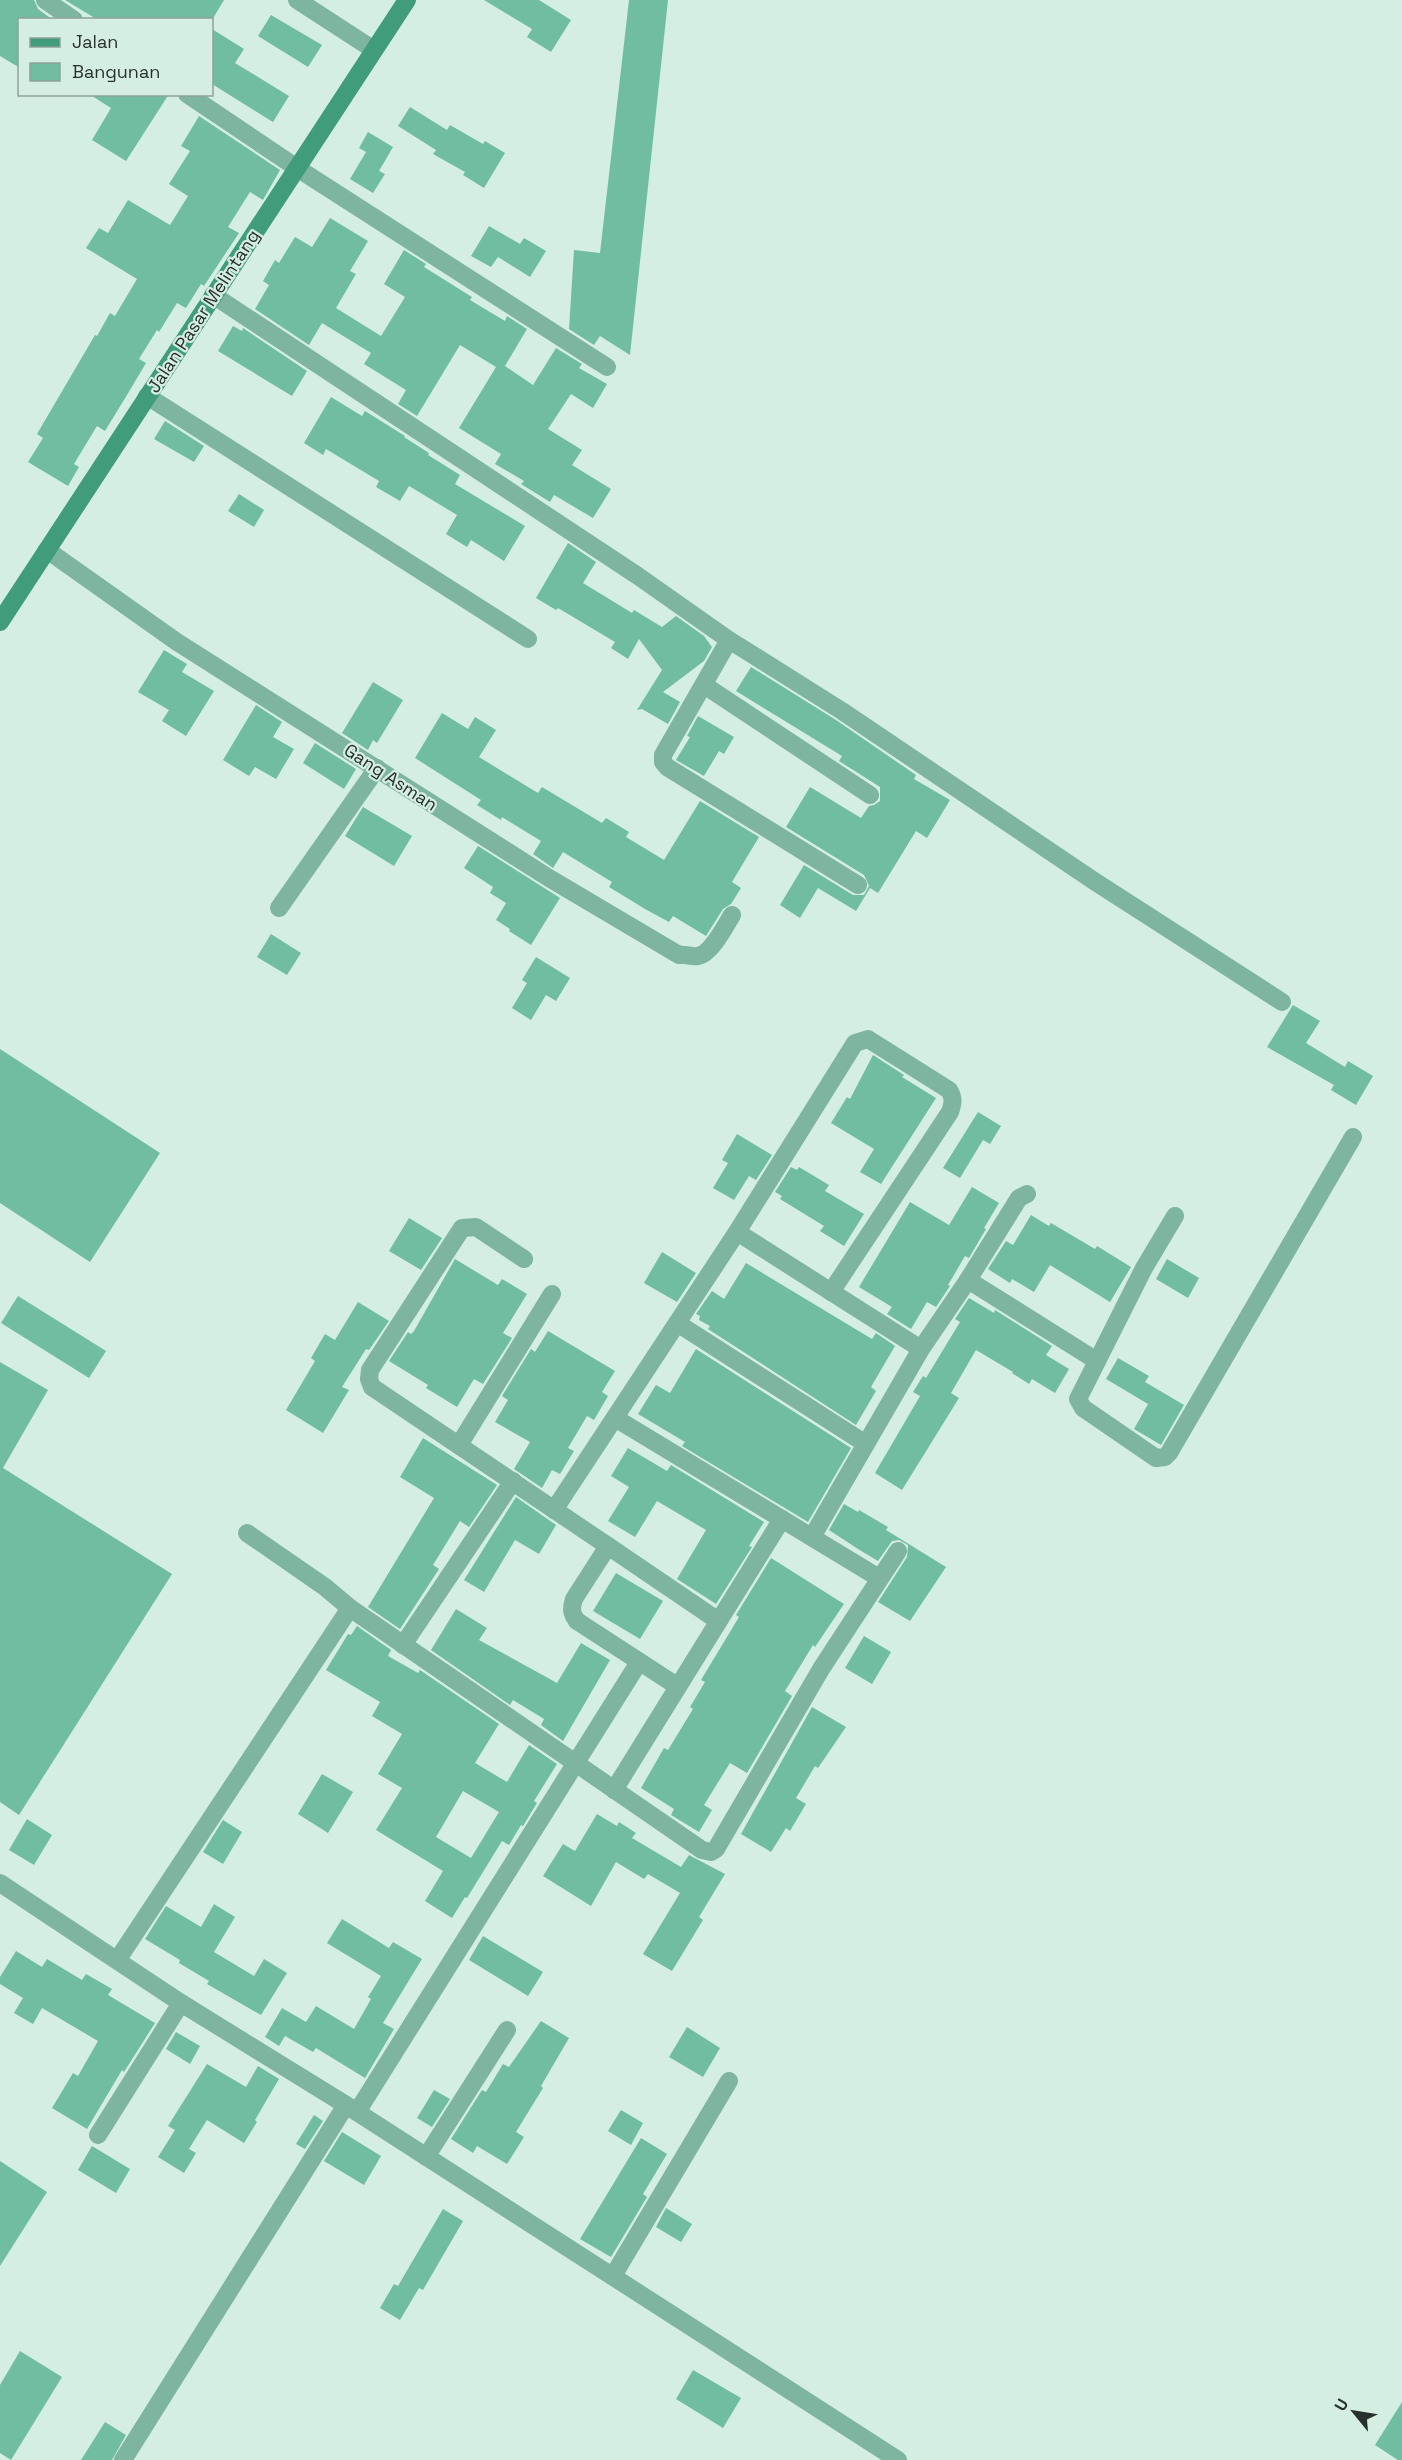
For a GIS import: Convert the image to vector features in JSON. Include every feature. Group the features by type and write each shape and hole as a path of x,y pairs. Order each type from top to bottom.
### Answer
{"street":[{"path":"45,0 71,18"},
{"path":"297,0 374,51"},
{"name":"Jalan Pasar Melintang","path":"0,622 407,0"},
{"path":"190,96 297,168 607,368"},
{"path":"213,296 638,576 729,640 842,711 1094,881 1282,1002"},
{"path":"147,396 528,639"},
{"name":"Gang Asman","path":"46,550 177,642 549,878 679,955 699,956 704,953 712,946 732,915"},
{"path":"729,640 663,755 665,764 858,885"},
{"path":"704,685 870,795"},
{"path":"279,908 377,768"},
{"path":"554,1510 736,1232 855,1043 868,1039 949,1090 953,1096 953,1103 950,1112 831,1292"},
{"path":"1176,1216 1144,1268 1079,1394 1079,1404 1156,1458 1165,1457 1353,1137"},
{"path":"812,1538 921,1349 968,1280 1019,1198 1027,1194"},
{"path":"524,1259 476,1227 462,1228 370,1370 369,1379 372,1387 717,1620"},
{"path":"736,1232 921,1349"},
{"path":"968,1280 1097,1360"},
{"path":"459,1445 552,1294"},
{"path":"677,1323 866,1444"},
{"path":"615,1418 879,1578"},
{"path":"403,1645 513,1481"},
{"path":"614,1790 717,1620 782,1519"},
{"path":"247,1533 403,1645 702,1850 711,1852 716,1849 821,1669 898,1551"},
{"path":"608,1546 574,1599 571,1607 572,1615 577,1621 677,1686"},
{"path":"117,1959 350,1608"},
{"path":"123,2460 576,1763 639,1662"},
{"path":"0,1883 181,2003 351,2109 898,2460"},
{"path":"98,2135 181,2003"},
{"path":"426,2157 507,2031"},
{"path":"613,2276 729,2081"}],"building":[{"path":"0,0 34,0 38,9 50,18 18,18 18,67 0,56"},
{"path":"65,0 224,0 213,18 95,18"},
{"path":"484,0 539,0 571,20 551,52 527,37 532,29"},
{"path":"629,0 668,0 630,355 600,336 594,345 569,329 574,250 600,253"},
{"path":"271,15 322,45 308,67 258,36"},
{"path":"213,30 244,49 235,63 289,96 273,122 213,85"},
{"path":"92,96 168,96 126,161 92,140 111,108"},
{"path":"410,107 447,130 450,125 483,144 485,141 505,153 484,188 463,175 465,172 433,154 436,150 398,126"},
{"path":"199,116 280,170 263,200 250,192 228,227 239,233 204,286 201,284 186,308 177,303 159,332 157,330 139,359 146,363 105,431 97,426 74,464 79,467 68,486 28,462 43,438 37,434 95,335 97,336 110,313 115,316 137,279 86,248 99,228 108,233 128,200 170,225 188,196 169,184 190,151 181,146"},
{"path":"368,132 393,147 379,171 385,174 373,193 350,179 366,152 359,148"},
{"path":"330,218 368,241 350,271 356,274 336,308 381,336 405,297 384,284 404,250 426,264 424,267 472,297 470,300 505,321 507,316 527,329 505,366 533,385 556,348 582,364 579,368 607,384 593,408 571,394 548,429 582,450 572,465 611,489 593,518 554,495 550,502 521,484 524,481 495,464 501,454 459,428 496,367 460,345 417,416 398,404 406,390 364,364 371,353 322,323 309,345 255,309 269,285 263,281 275,260 279,263 295,237 312,247"},
{"path":"489,226 520,244 524,238 546,251 530,277 498,257 491,267 471,256"},
{"path":"233,326 242,331 243,328 307,371 292,396 218,351"},
{"path":"331,397 362,416 365,411 405,436 429,453 428,455 460,475 455,484 525,526 504,561 471,540 467,547 446,534 457,515 409,486 400,501 376,487 379,481 326,449 323,455 304,443"},
{"path":"165,421 204,446 194,462 154,439"},
{"path":"239,494 264,510 254,527 228,511"},
{"path":"568,543 596,562 583,583 632,613 634,610 662,627 676,616 704,636 712,647 704,661 663,692 680,702 668,724 642,709 637,710 662,670 639,639 628,659 611,648 615,642 558,608 556,610 536,598"},
{"path":"164,650 187,664 182,672 214,691 186,736 162,721 169,710 138,692"},
{"path":"751,667 836,720 916,775 914,779 950,800 927,838 916,831 878,893 870,888 856,911 818,888 800,918 780,905 804,865 853,895 864,895 869,886 864,875 786,827 810,787 861,818 869,806 880,801 880,787 839,761 842,756 736,691"},
{"path":"373,682 403,700 377,743 373,740 368,750 342,733"},
{"path":"256,705 282,722 273,737 294,749 276,779 255,767 249,776 223,760"},
{"path":"442,713 468,729 475,717 496,730 479,757 538,793 542,787 602,823 606,818 629,832 626,837 664,860 700,801 759,837 732,882 741,888 731,904 723,909 706,936 673,916 669,922 645,909 609,887 612,882 563,852 553,868 533,854 541,841 477,805 481,800 415,758"},
{"path":"698,716 734,737 724,754 719,751 704,776 676,760 690,737 687,736"},
{"path":"315,743 356,769 344,789 303,763"},
{"path":"363,807 412,836 394,866 345,836"},
{"path":"478,846 560,898 531,945 496,920 506,903 490,893 493,887 464,868"},
{"path":"271,934 301,953 287,975 257,957"},
{"path":"536,957 570,978 556,1001 546,995 531,1020 512,1008 527,983 522,980"},
{"path":"1293,1005 1320,1021 1306,1043 1345,1067 1348,1061 1373,1076 1356,1105 1331,1090 1334,1085 1267,1047"},
{"path":"0,1049 160,1153 90,1262 0,1203"},
{"path":"873,1055 904,1075 902,1077 936,1098 881,1184 860,1172 874,1149 831,1123 847,1097 850,1099"},
{"path":"978,1112 1001,1126 990,1144 983,1140 960,1178 943,1168"},
{"path":"737,1134 772,1155 756,1180 749,1176 734,1200 713,1188 728,1163 722,1160"},
{"path":"791,1167 797,1170 799,1167 829,1185 825,1191 864,1214 844,1246 820,1231 824,1226 780,1199 782,1196 775,1192"},
{"path":"972,1187 999,1203 969,1258 965,1256 936,1307 927,1302 911,1329 887,1314 892,1307 859,1287 910,1202 949,1225"},
{"path":"1031,1215 1049,1226 1051,1223 1095,1249 1097,1246 1131,1267 1110,1302 1050,1265 1034,1292 1012,1279 1010,1283 988,1269 1006,1241 1013,1245"},
{"path":"409,1218 442,1238 421,1270 389,1251"},
{"path":"662,1252 696,1273 677,1302 644,1283"},
{"path":"455,1259 498,1285 502,1279 527,1294 503,1333 512,1338 483,1384 474,1379 457,1407 426,1388 428,1385 389,1361 408,1332 411,1334 414,1331"},
{"path":"1167,1259 1199,1278 1188,1298 1156,1279"},
{"path":"746,1263 872,1339 876,1333 895,1346 871,1387 876,1391 856,1425 708,1329 710,1326 699,1320 700,1316 696,1314 712,1291 724,1299"},
{"path":"18,1296 106,1351 89,1378 1,1323"},
{"path":"969,1298 994,1313 995,1310 1052,1346 1046,1355 1069,1369 1055,1393 1032,1379 1029,1384 976,1350 951,1393 959,1398 902,1490 875,1473 920,1396 913,1392 923,1376 926,1378 960,1322 955,1319"},
{"path":"358,1302 389,1321 369,1350 366,1349 342,1387 349,1390 323,1433 286,1410 315,1361 311,1358 325,1334 335,1340"},
{"path":"548,1331 615,1371 602,1392 608,1396 594,1420 587,1416 568,1448 574,1451 560,1474 552,1470 542,1488 514,1469 530,1442 495,1422 508,1400 502,1396 531,1349 535,1352"},
{"path":"696,1349 851,1448 808,1522 682,1446 685,1442 638,1414 656,1385 670,1393"},
{"path":"1118,1358 1149,1376 1145,1382 1184,1405 1161,1445 1134,1429 1148,1404 1106,1379"},
{"path":"0,1362 48,1390 3,1468 172,1574 19,1815 0,1802"},
{"path":"423,1438 497,1485 469,1527 460,1521 433,1565 439,1569 400,1629 368,1607 434,1498 400,1477"},
{"path":"628,1448 667,1471 671,1465 764,1522 749,1546 752,1547 716,1604 677,1579 706,1530 657,1501 635,1537 608,1521 629,1487 611,1476"},
{"path":"516,1497 556,1525 539,1554 515,1540 484,1592 464,1580"},
{"path":"844,1504 888,1527 886,1530 946,1567 910,1621 878,1602 907,1557 908,1545 899,1540 892,1541 878,1561 858,1549 829,1530"},
{"path":"771,1558 844,1604 815,1647 813,1645 785,1691 792,1696 747,1773 730,1763 704,1805 712,1810 699,1832 671,1815 674,1809 641,1788 664,1748 668,1750 693,1709 690,1707 705,1682 701,1680 739,1617 736,1615"},
{"path":"616,1573 663,1601 640,1639 593,1611"},
{"path":"456,1609 487,1628 479,1640 557,1683 581,1643 610,1660 563,1741 541,1725 544,1719 513,1700 510,1705 431,1650"},
{"path":"357,1626 391,1650 388,1656 418,1673 420,1670 499,1724 475,1763 507,1782 529,1745 557,1764 534,1801 537,1803 523,1826 521,1825 509,1845 502,1841 452,1918 425,1901 443,1871 376,1830 402,1788 378,1774 402,1734 372,1716 380,1702 326,1670 348,1634 351,1635","holes":["463,1791 499,1812 471,1858 436,1837"]},
{"path":"864,1636 891,1652 872,1684 845,1668"},
{"path":"812,1707 846,1727 818,1768 815,1766 796,1798 806,1804 790,1831 786,1828 771,1852 741,1834"},
{"path":"322,1774 353,1792 328,1833 298,1814"},
{"path":"597,1814 617,1826 619,1822 636,1833 632,1838 681,1867 689,1855 725,1874 699,1917 703,1920 672,1971 643,1954 680,1893 648,1874 644,1879 616,1862 591,1906 543,1876 563,1844 575,1851"},
{"path":"27,1819 52,1835 34,1865 9,1850"},
{"path":"223,1820 242,1832 223,1864 203,1852"},
{"path":"214,1904 235,1917 214,1952 254,1976 264,1959 287,1973 261,2015 207,1984 209,1981 145,1939 166,1906 201,1927"},
{"path":"342,1919 389,1948 393,1942 422,1959 383,2023 394,2029 365,2078 316,2048 313,2052 285,2036 279,2046 265,2037 282,2008 306,2022 316,2006 354,2029 371,1999 368,1997 381,1976 327,1943"},
{"path":"483,1936 543,1972 528,1996 469,1960"},
{"path":"16,1951 42,1967 47,1959 82,1980 86,1974 112,1989 108,1995 155,2023 124,2072 122,2070 87,2129 52,2108 73,2073 78,2076 98,2041 42,2008 33,2024 14,2013 23,1998 0,1984 0,1977"},
{"path":"541,2021 569,2038 541,2086 543,2088 516,2132 524,2137 507,2164 477,2146 473,2153 451,2139 482,2090 486,2092 503,2064 509,2067"},
{"path":"687,2027 720,2048 703,2077 669,2057"},
{"path":"176,2032 200,2046 190,2064 166,2049"},
{"path":"207,2064 246,2087 258,2066 279,2079 244,2143 207,2120 189,2149 196,2153 184,2173 158,2157 175,2130 168,2126"},
{"path":"434,2090 450,2099 432,2127 417,2118"},
{"path":"621,2110 643,2123 631,2145 608,2131"},
{"path":"314,2115 323,2121 305,2149 296,2144"},
{"path":"342,2132 381,2156 364,2185 324,2161"},
{"path":"641,2138 667,2154 643,2194 647,2197 611,2257 580,2239"},
{"path":"92,2146 130,2169 116,2193 78,2170"},
{"path":"0,2161 47,2192 0,2266"},
{"path":"666,2208 692,2224 681,2242 656,2227"},
{"path":"443,2209 463,2221 423,2290 419,2288 400,2320 380,2308 394,2284 398,2286"},
{"path":"20,2351 62,2377 11,2460 0,2453 0,2385"},
{"path":"693,2370 741,2398 723,2428 676,2399"},
{"path":"1402,2402 1402,2460 1398,2460 1375,2445"},
{"path":"105,2422 126,2435 112,2460 81,2460"}]}
